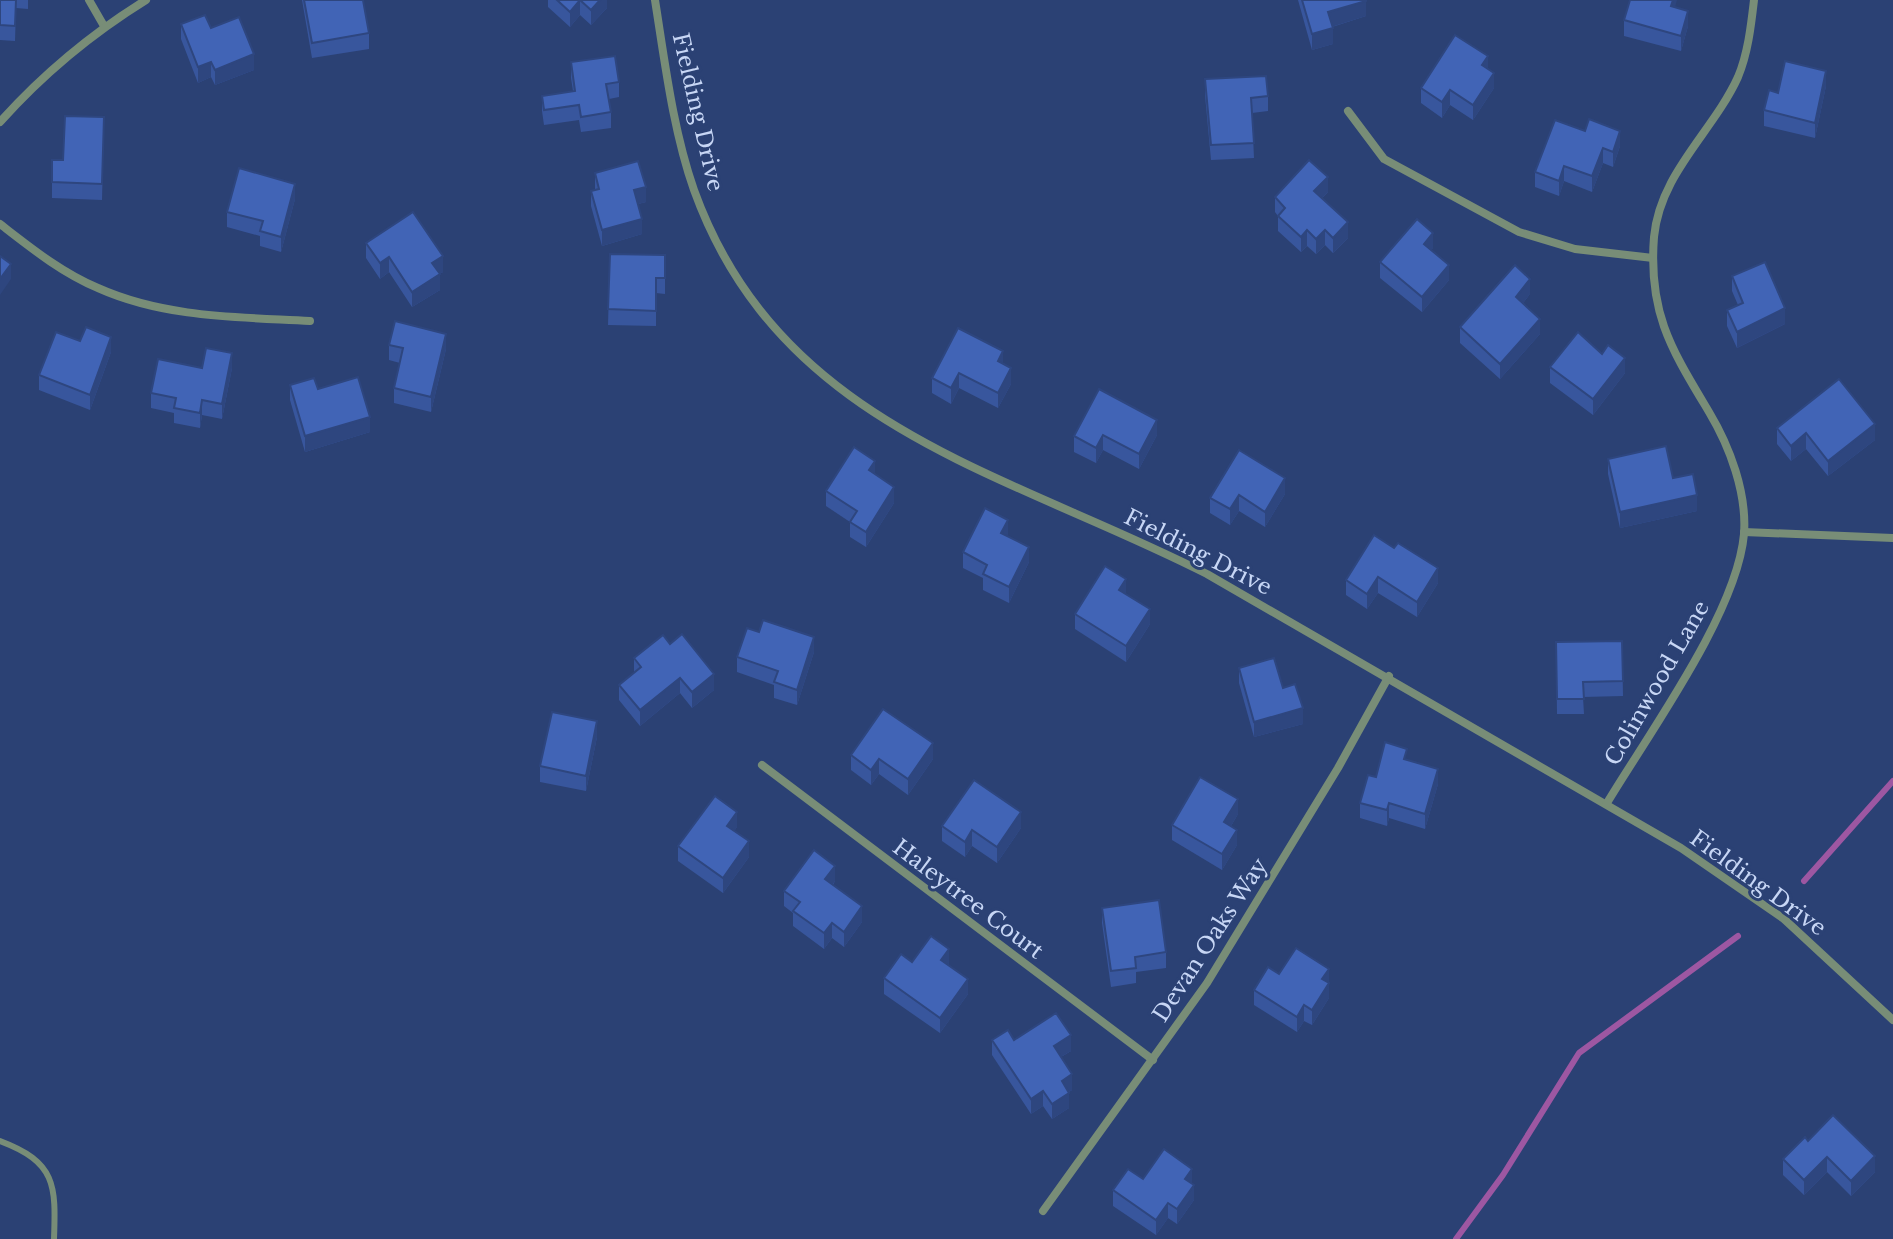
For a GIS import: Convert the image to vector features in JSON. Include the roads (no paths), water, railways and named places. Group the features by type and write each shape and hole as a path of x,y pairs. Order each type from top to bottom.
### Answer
{"street":[{"path":"89,0 104,26"},
{"path":"0,122 52,69 104,26 146,0"},
{"name":"Fielding Drive","path":"655,0 694,190 746,293 803,359 854,401 898,431 1154,547 1389,676 1607,803 1692,855 1784,919 1893,1020"},
{"name":"Colinwood Lane","path":"1607,803 1718,616 1735,572 1744,532 1740,492 1725,442 1678,364 1660,320 1653,258 1655,231 1668,189 1728,96 1743,62 1754,0"},
{"path":"1348,111 1384,159 1519,232 1575,249 1653,258"},
{"path":"0,224 71,275 121,298 189,313 310,321"},
{"path":"1744,532 1893,538"},
{"name":"Devan Oaks Way","path":"1043,1211 1207,983 1279,867 1389,676"},
{"name":"Haleytree Court","path":"762,765 1153,1060"}],"lane":[{"path":"0,1141 33,1157 45,1168 55,1196 54,1239"}],"waterway":[{"path":"1804,881 1893,781"},
{"path":"1456,1239 1503,1175 1579,1053 1738,936"}]}
